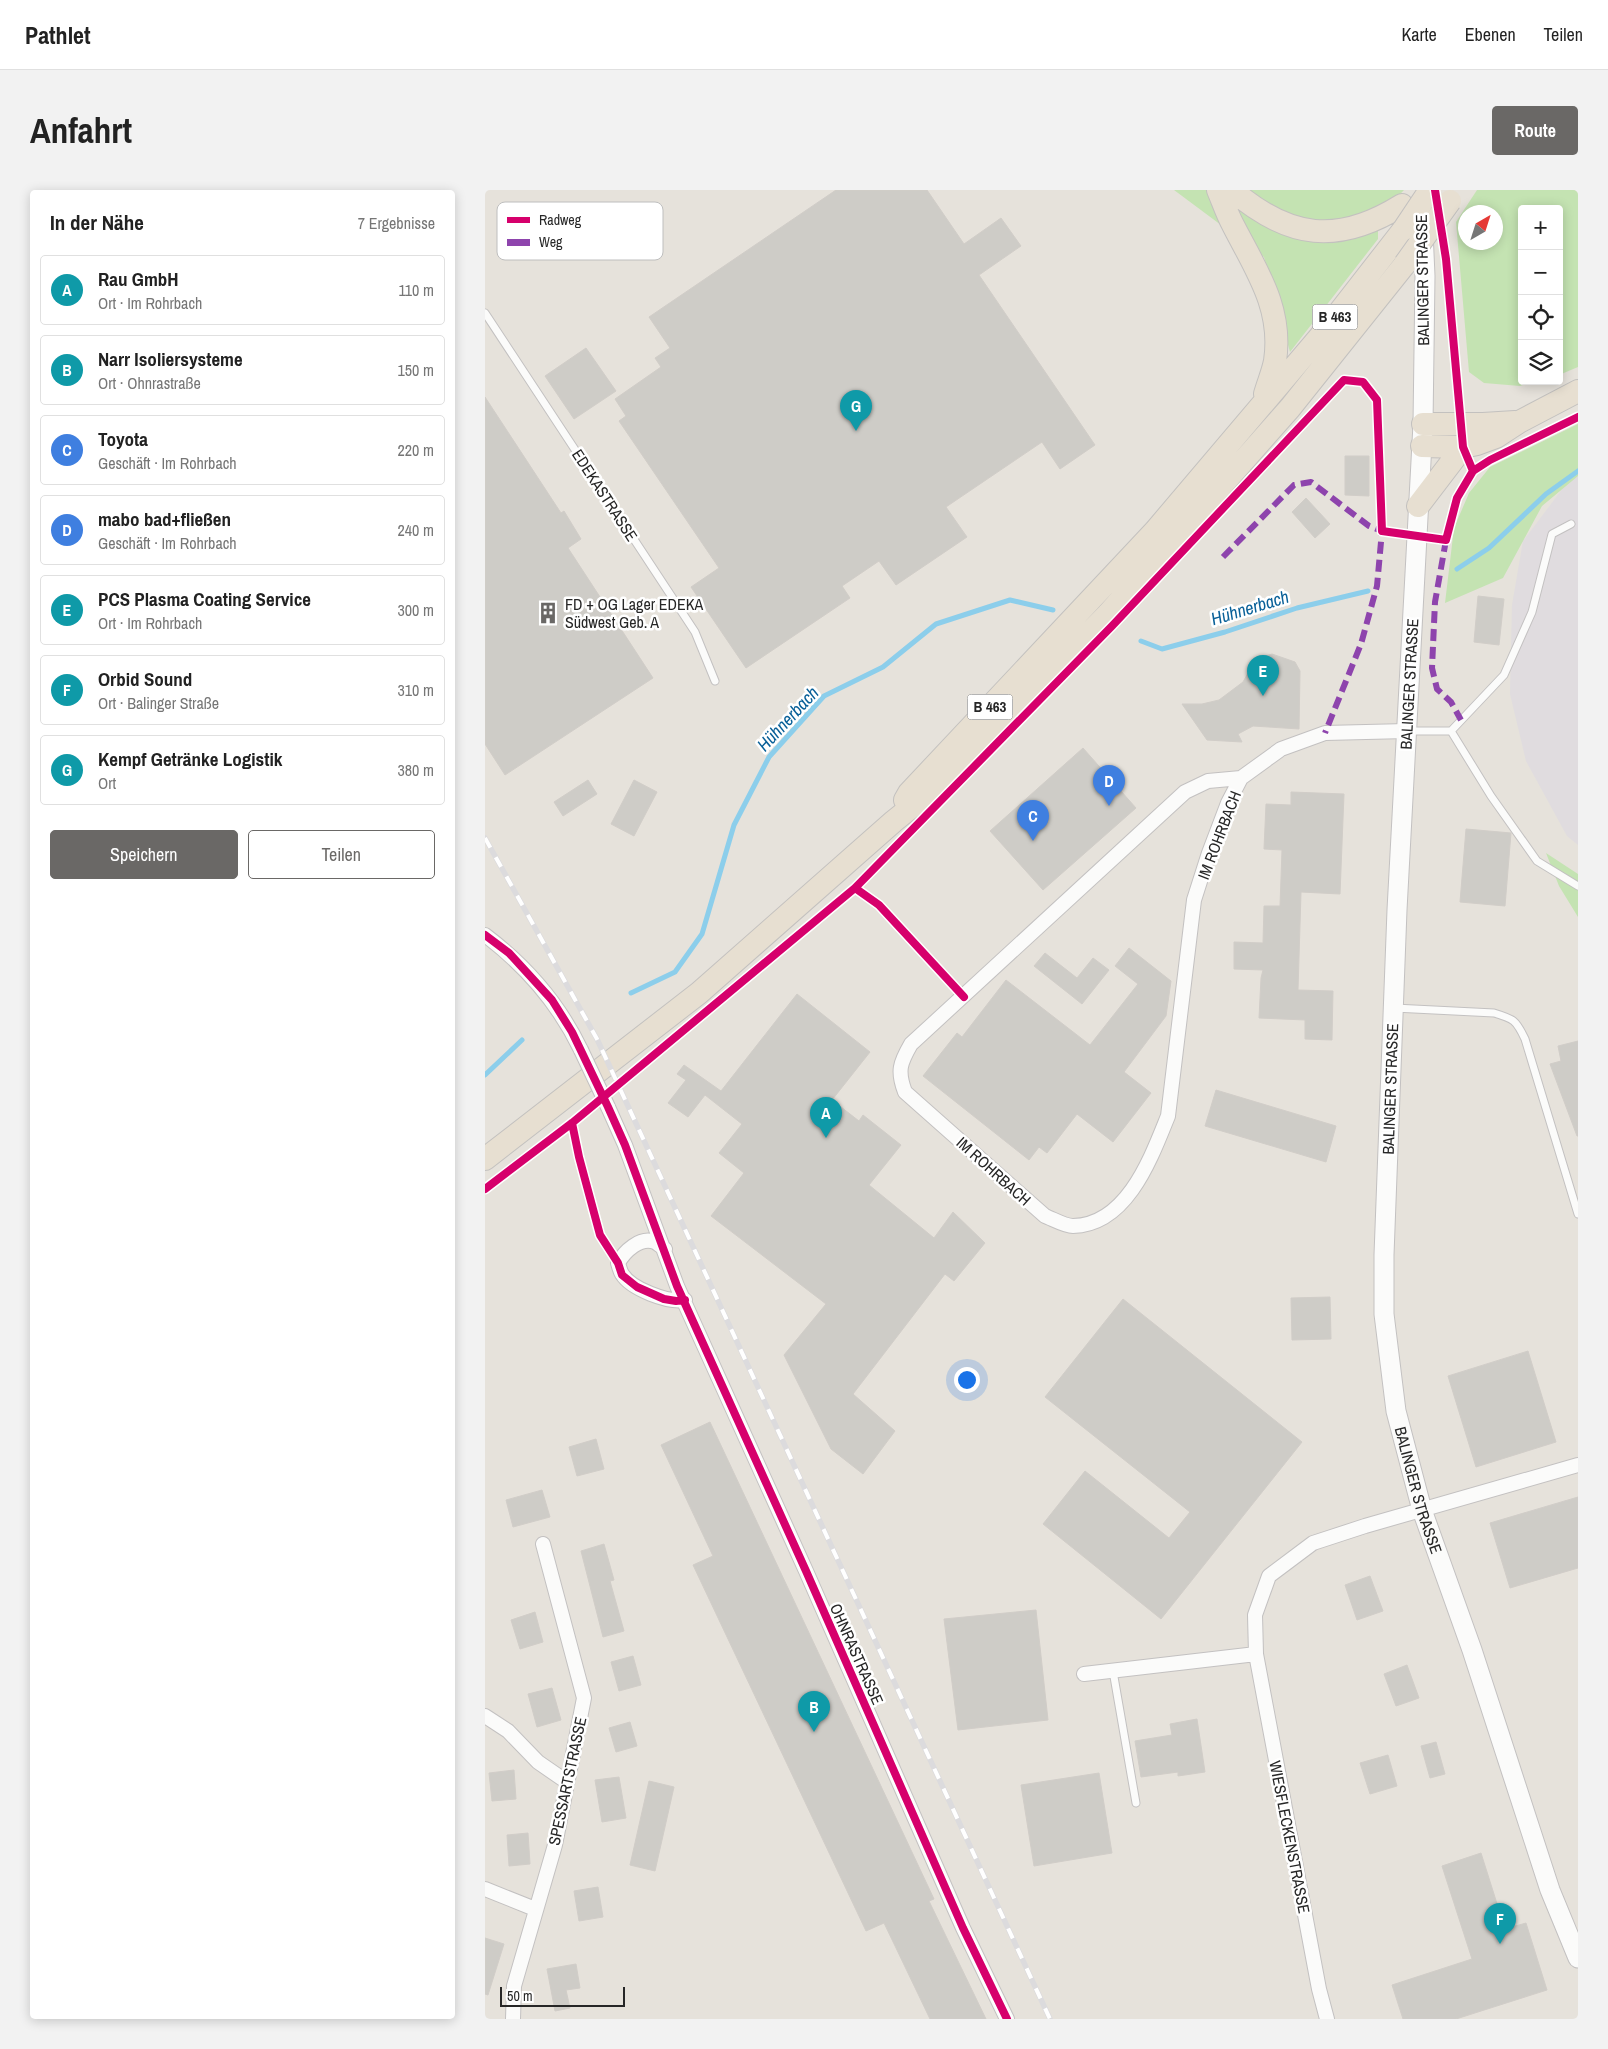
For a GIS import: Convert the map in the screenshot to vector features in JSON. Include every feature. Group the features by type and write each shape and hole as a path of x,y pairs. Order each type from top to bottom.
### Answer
{"highway":[{"path":"1218,190 1232,223 1269,296 1275,321 1275,362 1263,402"},
{"path":"1232,190 1264,214 1289,226 1319,232 1341,231 1360,226 1382,217 1410,197 1428,190"},
{"name":"B 463","path":"895,821 909,793 1155,531 1323,333 1404,229 1428,190"},
{"name":"B 463","path":"485,1159 699,993 895,821 940,784 1108,614 1290,408 1405,264 1455,196"},
{"path":"1421,446 1463,447 1496,438 1519,422 1578,391"},
{"path":"1423,424 1519,422"},
{"path":"1418,506 1463,447"}],"main road":[{"name":"BALINGER STRASSE","path":"1410,197 1422,220 1425,276 1423,424 1393,1008 1384,1254 1384,1314 1396,1411 1422,1510 1471,1650 1550,1890 1578,1958"}],"street":[{"name":"IM ROHRBACH","path":"1241,778 1208,781 1185,792 911,1044 902,1060 899,1076 905,1092 1045,1216 1071,1226 1094,1223 1115,1209 1139,1180 1157,1142 1168,1116 1194,900 1225,811 1241,778 1281,748 1325,732 1407,731"},
{"name":"OHNRASTRASSE","path":"485,935 509,953 552,1000 572,1032 609,1107 665,1249 677,1286 685,1300 963,1928 1007,2019"},
{"path":"665,1249 654,1242 644,1242 635,1245 622,1255 618,1263 622,1275 637,1287 664,1299 685,1300"},
{"name":"WIESFLECKENSTRASSE","path":"1327,2019 1317,1980 1256,1654 1255,1614 1269,1576 1313,1543 1365,1526 1578,1465"},
{"name":"SPESSARTSTRASSE","path":"513,2019 514,1986 555,1845 584,1698 543,1544"},
{"path":"1084,1674 1256,1654"},
{"path":"485,1716 508,1730 538,1762 567,1782"},
{"path":"485,1890 535,1909"}],"lane":[{"name":"EDEKASTRASSE","path":"485,313 695,632 715,681"},
{"path":"1407,731 1451,730 1503,675 1532,612 1552,534 1571,524"},
{"path":"1451,730 1491,796 1537,861 1578,886"},
{"path":"1393,1008 1494,1013 1518,1023 1525,1040 1578,1214"},
{"path":"1113,1670 1136,1802"}],"shaded area":[{"path":"1578,474 1578,845 1567,836 1526,761 1510,694 1512,605 1523,541 1563,488"}],"green space":[{"path":"1174,190 1404,190 1378,217 1378,239 1290,352 1264,257"},
{"path":"1477,190 1578,190 1578,367 1563,373 1563,205 1518,205 1518,385 1523,385 1520,386 1484,383 1469,372 1458,250 1503,250 1503,205 1467,205"},
{"path":"1458,219 1458,245 1456,222"},
{"path":"1578,424 1578,476 1542,506 1503,578 1445,603 1454,528 1469,493 1490,467"},
{"path":"1546,853 1578,874 1578,917 1559,886"}],"building":[{"path":"836,190 927,190 964,244 1001,218 1021,246 979,275 1095,445 1060,469 1042,442 946,507 967,537 896,585 879,561 842,586 850,598 746,668 691,587 719,568 619,421 626,416 615,399 661,367 655,358 670,348 649,317"},
{"path":"586,348 616,391 574,419 545,376"},
{"name":"FD + OG Lager EDEKA Südwest Geb. A","path":"485,397 561,513 564,511 581,539 568,548 653,678 505,775 485,744"},
{"path":"1345,456 1369,456 1369,496 1345,495"},
{"path":"1306,498 1330,524 1315,538 1292,512"},
{"path":"1478,596 1504,599 1499,645 1474,642"},
{"path":"1272,654 1295,662 1300,671 1299,729 1253,726 1238,734 1242,742 1207,740 1182,704 1202,704 1219,700 1243,682 1253,664 1262,657"},
{"path":"1083,748 1136,808 1043,890 990,831"},
{"path":"588,780 597,794 563,816 554,802"},
{"path":"634,780 657,792 634,836 611,824"},
{"path":"1291,792 1344,794 1340,894 1301,892 1298,990 1333,991 1332,1040 1305,1039 1305,1020 1259,1018 1263,970 1234,969 1234,942 1263,943 1264,906 1280,906 1282,850 1264,849 1266,804 1291,805"},
{"path":"1466,829 1511,833 1505,906 1460,902"},
{"path":"1129,948 1171,981 1166,1016 1124,1072 1151,1093 1113,1142 1077,1114 1047,1153 1039,1147 1029,1160 923,1076 957,1033 962,1037 1006,980 1090,1045 1138,984 1115,966"},
{"path":"1045,953 1077,978 1093,958 1109,970 1082,1004 1034,966"},
{"path":"797,994 870,1052 832,1100 859,1121 863,1115 901,1145 869,1185 934,1238 953,1212 985,1243 954,1281 945,1274 853,1394 895,1431 863,1474 831,1449 784,1355 826,1304 711,1216 744,1173 719,1153 742,1124 705,1095 688,1117 668,1103 686,1080 677,1074 684,1065 721,1091"},
{"path":"1578,1041 1577,1136 1550,1064 1561,1061 1558,1046"},
{"path":"1216,1090 1336,1126 1326,1162 1205,1126"},
{"path":"1330,1297 1331,1339 1292,1340 1291,1298"},
{"path":"1123,1299 1302,1442 1161,1619 1043,1524 1085,1471 1169,1538 1190,1512 1045,1397"},
{"path":"1528,1351 1556,1442 1476,1467 1448,1376"},
{"path":"710,1422 934,1899 929,1901 986,2019 930,2019 884,1923 866,1931 693,1565 713,1556 661,1445"},
{"path":"596,1439 604,1469 577,1476 569,1447"},
{"path":"542,1490 550,1517 513,1527 506,1500"},
{"path":"1578,1497 1578,1568 1510,1588 1490,1523"},
{"path":"604,1544 614,1580 610,1581 624,1631 603,1637 581,1551"},
{"path":"1370,1576 1383,1611 1357,1620 1345,1585"},
{"path":"1036,1610 1048,1720 958,1730 944,1619"},
{"path":"535,1612 543,1642 520,1649 511,1620"},
{"path":"633,1656 641,1685 619,1691 611,1662"},
{"path":"1407,1665 1419,1698 1396,1706 1384,1674"},
{"path":"552,1688 561,1720 537,1727 528,1694"},
{"path":"1197,1719 1205,1772 1178,1776 1178,1772 1141,1777 1135,1741 1172,1735 1170,1724"},
{"path":"630,1722 637,1746 616,1752 609,1728"},
{"path":"1436,1742 1445,1774 1430,1778 1421,1746"},
{"path":"1388,1755 1397,1786 1370,1794 1360,1763"},
{"path":"514,1770 516,1799 492,1801 489,1773"},
{"path":"1099,1773 1112,1853 1034,1866 1021,1785"},
{"path":"619,1777 626,1818 602,1822 595,1780"},
{"path":"649,1781 674,1787 655,1871 630,1865"},
{"path":"528,1833 530,1864 509,1866 507,1835"},
{"path":"1481,1853 1505,1929 1526,1923 1547,1990 1456,2019 1403,2019 1392,1985 1472,1959 1442,1866"},
{"path":"598,1887 603,1917 579,1921 574,1891"},
{"path":"485,1938 504,1944 488,1995 485,1994"},
{"path":"576,1964 580,1988 566,1990 570,2008 555,2011 547,1969"}],"waterway":[{"name":"Hühnerbach","path":"1457,569 1489,548 1546,494 1578,471"},
{"name":"Hühnerbach","path":"1141,641 1162,649 1225,632 1297,608 1368,591"},
{"name":"Hühnerbach","path":"631,993 675,972 702,934 734,825 769,757 824,696 883,667 936,624 1010,600 1053,610"},
{"name":"Hühnerbach","path":"485,1075 522,1040"}],"railway":[{"path":"485,838 597,1039 1050,2019"}],"marked path":[{"path":"1223,557 1294,485 1311,482 1369,526 1382,531 1377,586 1361,644 1325,733"},
{"path":"1446,540 1435,602 1432,668 1437,689 1451,702 1461,720"}],"cycle path":[{"path":"1435,190 1446,259 1463,447 1473,471"},
{"path":"485,1189 572,1123 855,888 1112,626 1344,380 1363,382 1377,400 1382,531 1446,540 1457,498 1473,471 1490,460 1578,417"},
{"path":"855,888 879,905 964,997"},
{"path":"485,935 509,953 552,1000 572,1032 625,1145 677,1286 806,1571 963,1928 1007,2019"},
{"path":"572,1123 600,1235 618,1263 622,1275 637,1287 664,1299 685,1300"}],"place":[{"name":"Kempf Getränke Logistik","path":"856,431"},
{"name":"FD + OG Lager EDEKA Südwest Geb. A","path":"548,613"},
{"name":"PCS Plasma Coating Service","path":"1263,696"},
{"name":"mabo bad+fließen","path":"1109,806"},
{"name":"Toyota","path":"1033,841"},
{"name":"Rau GmbH","path":"826,1138"},
{"name":"Narr Isoliersysteme","path":"814,1732"},
{"name":"Orbid Sound","path":"1500,1944"}]}
